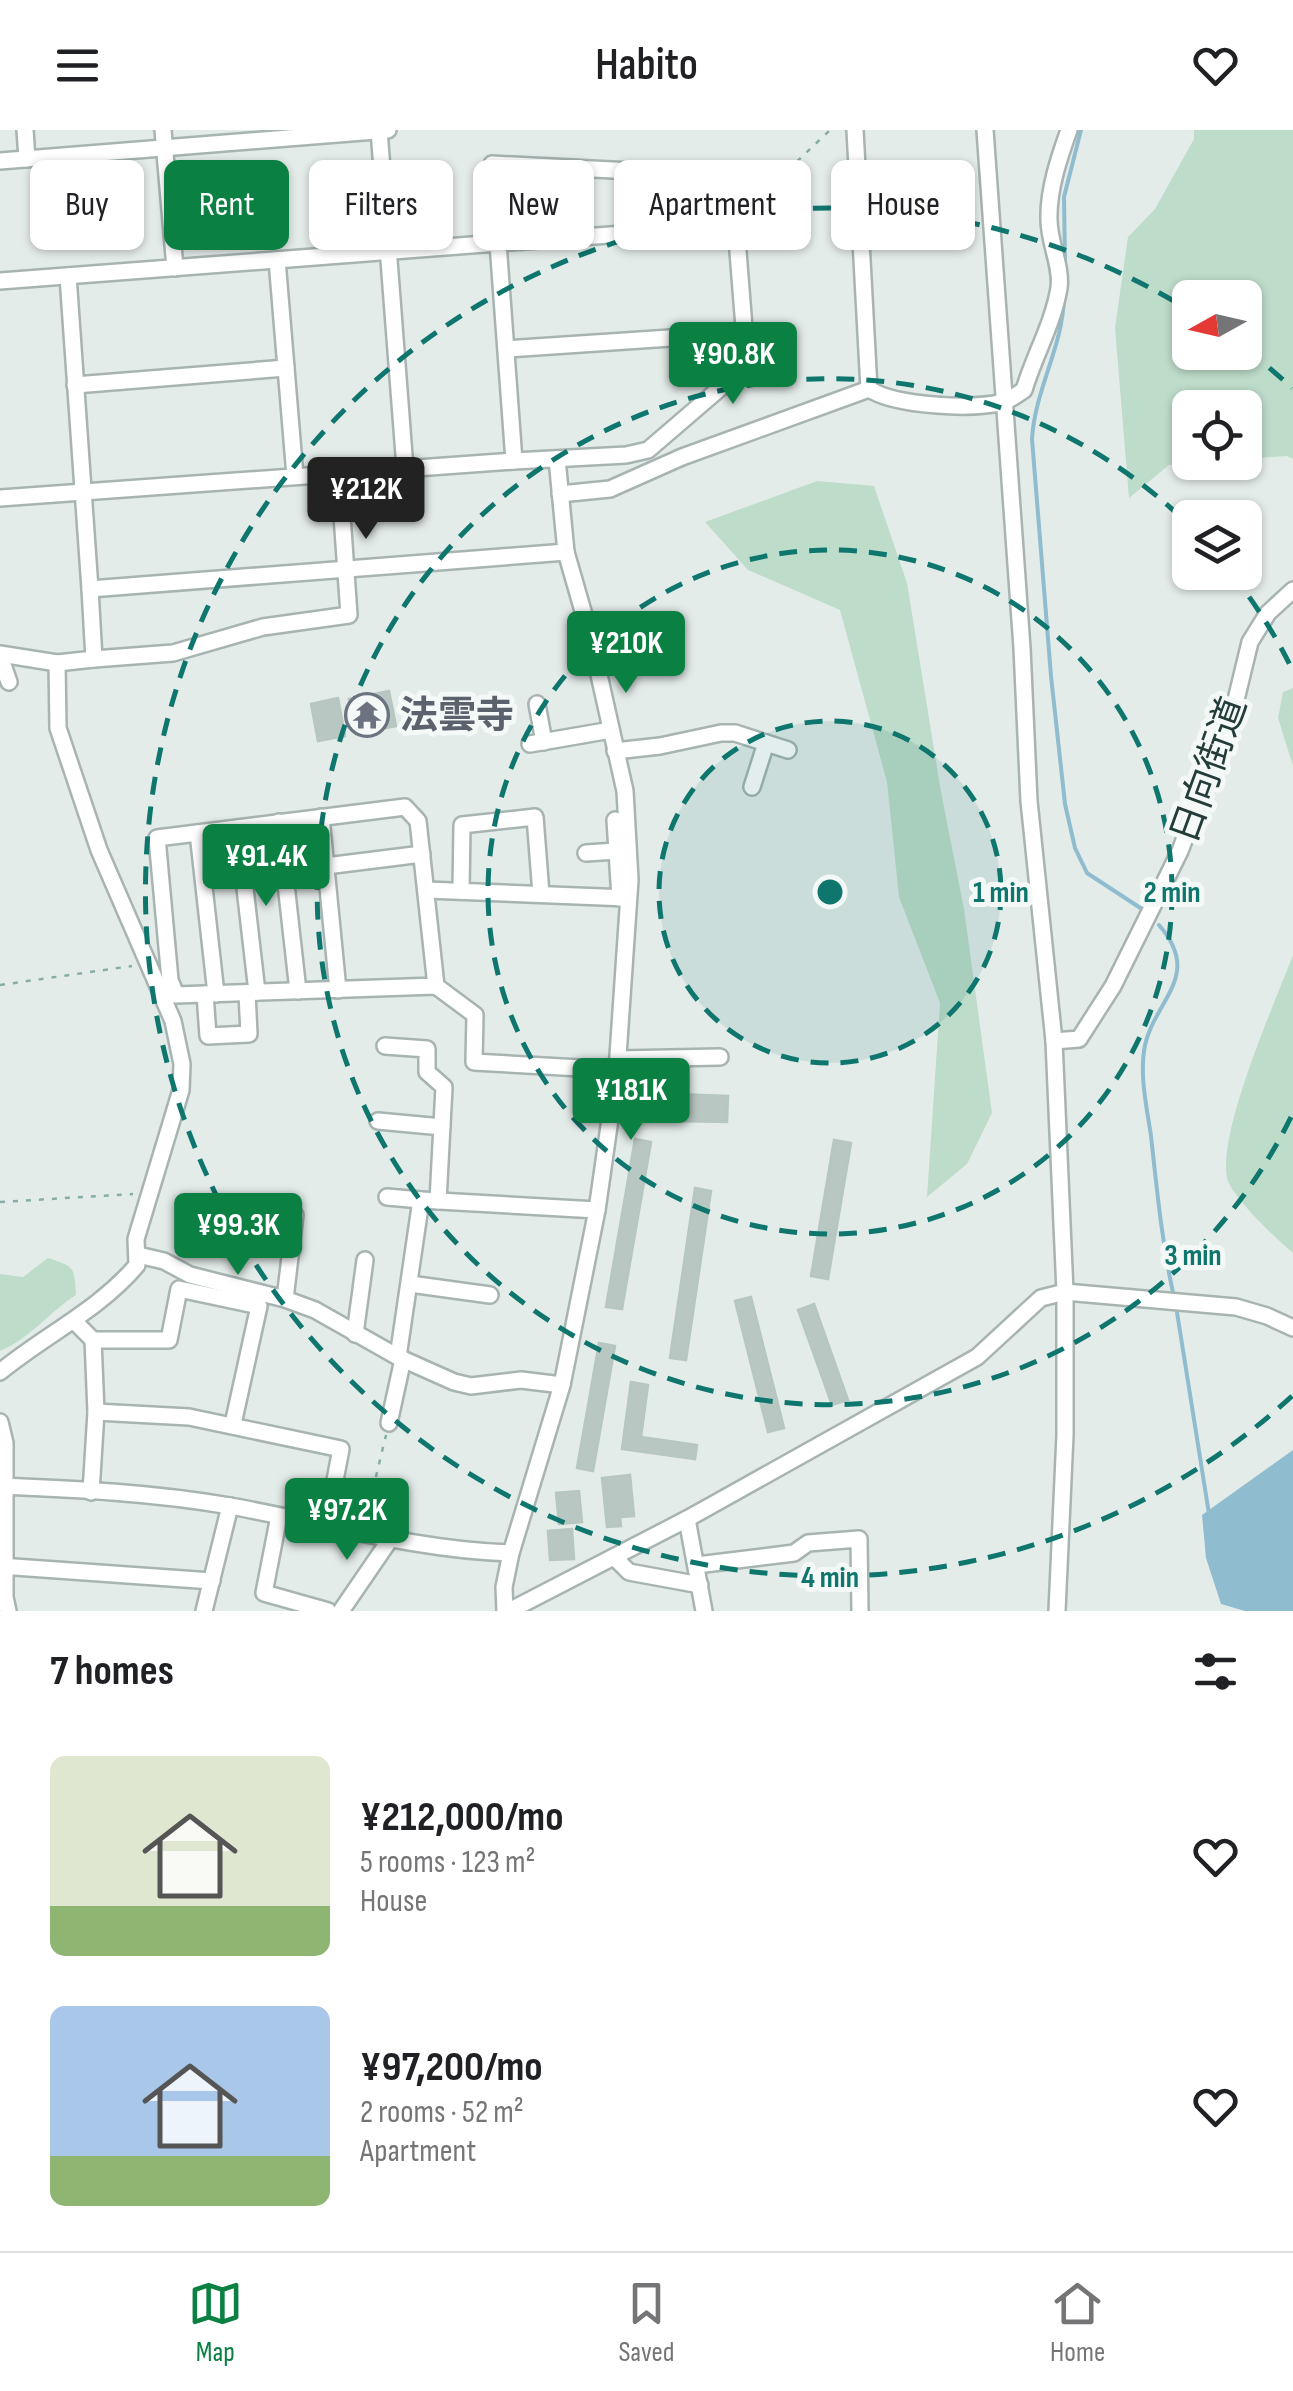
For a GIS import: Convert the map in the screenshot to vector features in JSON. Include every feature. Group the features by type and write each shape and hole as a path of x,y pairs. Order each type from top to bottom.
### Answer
{"street":[{"path":"25,130 27,158"},
{"path":"163,130 175,268"},
{"path":"379,130 405,468"},
{"path":"0,160 388,130"},
{"path":"856,130 869,389"},
{"path":"985,130 1022,648 1029,801 1054,1041 1065,1292 1066,1435 1057,1611"},
{"path":"869,389 905,404 1004,402 1024,390 1032,361 1052,319 1060,283 1048,219 1056,165 1068,130"},
{"path":"0,281 473,245"},
{"path":"499,250 514,460"},
{"path":"0,498 514,460 626,456 648,450 747,365 738,250"},
{"path":"277,260 295,476"},
{"path":"68,276 94,659"},
{"path":"506,349 745,333"},
{"path":"75,384 286,368"},
{"path":"560,494 610,489 869,389"},
{"path":"557,459 566,552 591,639 625,791 630,858 623,898"},
{"path":"9,682 0,655 58,663 174,653 263,627 349,615 338,473"},
{"path":"90,589 566,552"},
{"name":"日向街道","path":"1054,1041 1079,1038 1122,969 1186,835 1234,704 1250,642 1268,613 1293,590"},
{"path":"0,1372 118,1288 137,1265 136,1239 177,1110 182,1064 173,1021 145,964 99,850 58,728 58,663"},
{"path":"538,704 537,743 611,730"},
{"path":"616,751 721,733 734,733 788,750"},
{"path":"752,787 766,743"},
{"path":"436,986 418,820 405,808 157,838 170,980 176,995 436,986 475,1016 474,1062 617,1064 720,1057"},
{"path":"321,817 338,990"},
{"path":"462,891 462,826 535,817 541,894"},
{"path":"615,820 626,963 617,1064 597,1210 562,1385 511,1552 504,1587 507,1611 687,1520 977,1357 1041,1298 1065,1292 1236,1307 1293,1328"},
{"path":"278,822 298,991"},
{"path":"198,833 210,994 208,1036 249,1034 252,992 238,828"},
{"path":"586,853 617,851"},
{"path":"326,866 422,854"},
{"path":"426,890 623,898"},
{"path":"385,1046 427,1049 427,1072 444,1087 438,1201"},
{"path":"378,1121 442,1127"},
{"path":"387,1196 597,1210"},
{"path":"390,1423 421,1200"},
{"path":"246,1208 295,1215 285,1299"},
{"path":"138,1254 190,1274 315,1310 400,1358 454,1382 471,1386 521,1380 562,1385"},
{"path":"355,1334 365,1260"},
{"path":"410,1284 490,1295"},
{"path":"93,1340 169,1340 179,1289 259,1306 233,1424"},
{"path":"74,1321 93,1340 96,1412 91,1492"},
{"path":"96,1412 189,1417 341,1449 326,1527"},
{"path":"0,1422 5,1444 3,1566 8,1611"},
{"path":"2,1486 161,1496 230,1506 389,1541 460,1551 511,1552"},
{"path":"204,1611 230,1506"},
{"path":"279,1516 264,1593 328,1611"},
{"path":"687,1520 704,1611"},
{"path":"697,1566 794,1553 808,1543 859,1539 860,1611"},
{"path":"341,1611 389,1541"},
{"path":"614,1557 629,1572 700,1585"},
{"path":"3,1566 212,1581"}],"path":[{"path":"799,160 830,130"},
{"path":"0,985 145,964"},
{"path":"0,1202 149,1192"},
{"path":"334,1485 372,1493 390,1423"}],"green space":[{"path":"1194,130 1293,130 1293,459 1262,458 1262,390 1172,390 1172,465 1129,498 1115,328 1128,237 1155,209 1194,139"},
{"path":"817,481 874,486 907,583 964,909 992,1113 967,1164 927,1197 940,1003 899,897 887,782 840,610 748,570 705,522"},
{"path":"1293,688 1293,766 1278,718 1283,692"},
{"path":"1293,955 1293,1253 1230,1186 1226,1157 1239,1100"},
{"path":"48,1258 71,1269 76,1295 21,1340 0,1351 0,1274 23,1277"}],"water":[{"path":"1293,1450 1293,1611 1245,1611 1221,1604 1206,1558 1202,1515"}],"building":[{"path":"389,691 396,726 356,734 349,699"},
{"path":"338,698 345,736 318,741 311,704"},
{"path":"676,1094 728,1096 727,1122 675,1121"},
{"path":"635,1139 651,1142 622,1309 606,1307"},
{"path":"834,1140 851,1143 828,1279 811,1276"},
{"path":"695,1188 711,1191 686,1360 670,1358"},
{"path":"751,1297 784,1428 768,1432 735,1301"},
{"path":"814,1304 848,1400 832,1405 798,1310"},
{"path":"599,1343 615,1346 593,1471 577,1468"},
{"path":"631,1382 648,1385 641,1437 697,1445 695,1459 622,1449"},
{"path":"630,1475 634,1516 620,1517 621,1526 607,1527 602,1478"},
{"path":"579,1491 582,1522 559,1524 556,1493"},
{"path":"572,1529 574,1559 550,1560 548,1531"}],"waterway":[{"path":"1065,263 1064,197 1081,130"},
{"path":"1064,297 1059,333 1038,403 1032,439 1065,804 1075,848 1087,873 1145,911"},
{"path":"1159,925 1172,944 1176,975 1149,1033 1143,1072 1174,1297"},
{"path":"1176,1306 1209,1514"}],"place":[{"name":"法雲寺","path":"367,715"}]}
